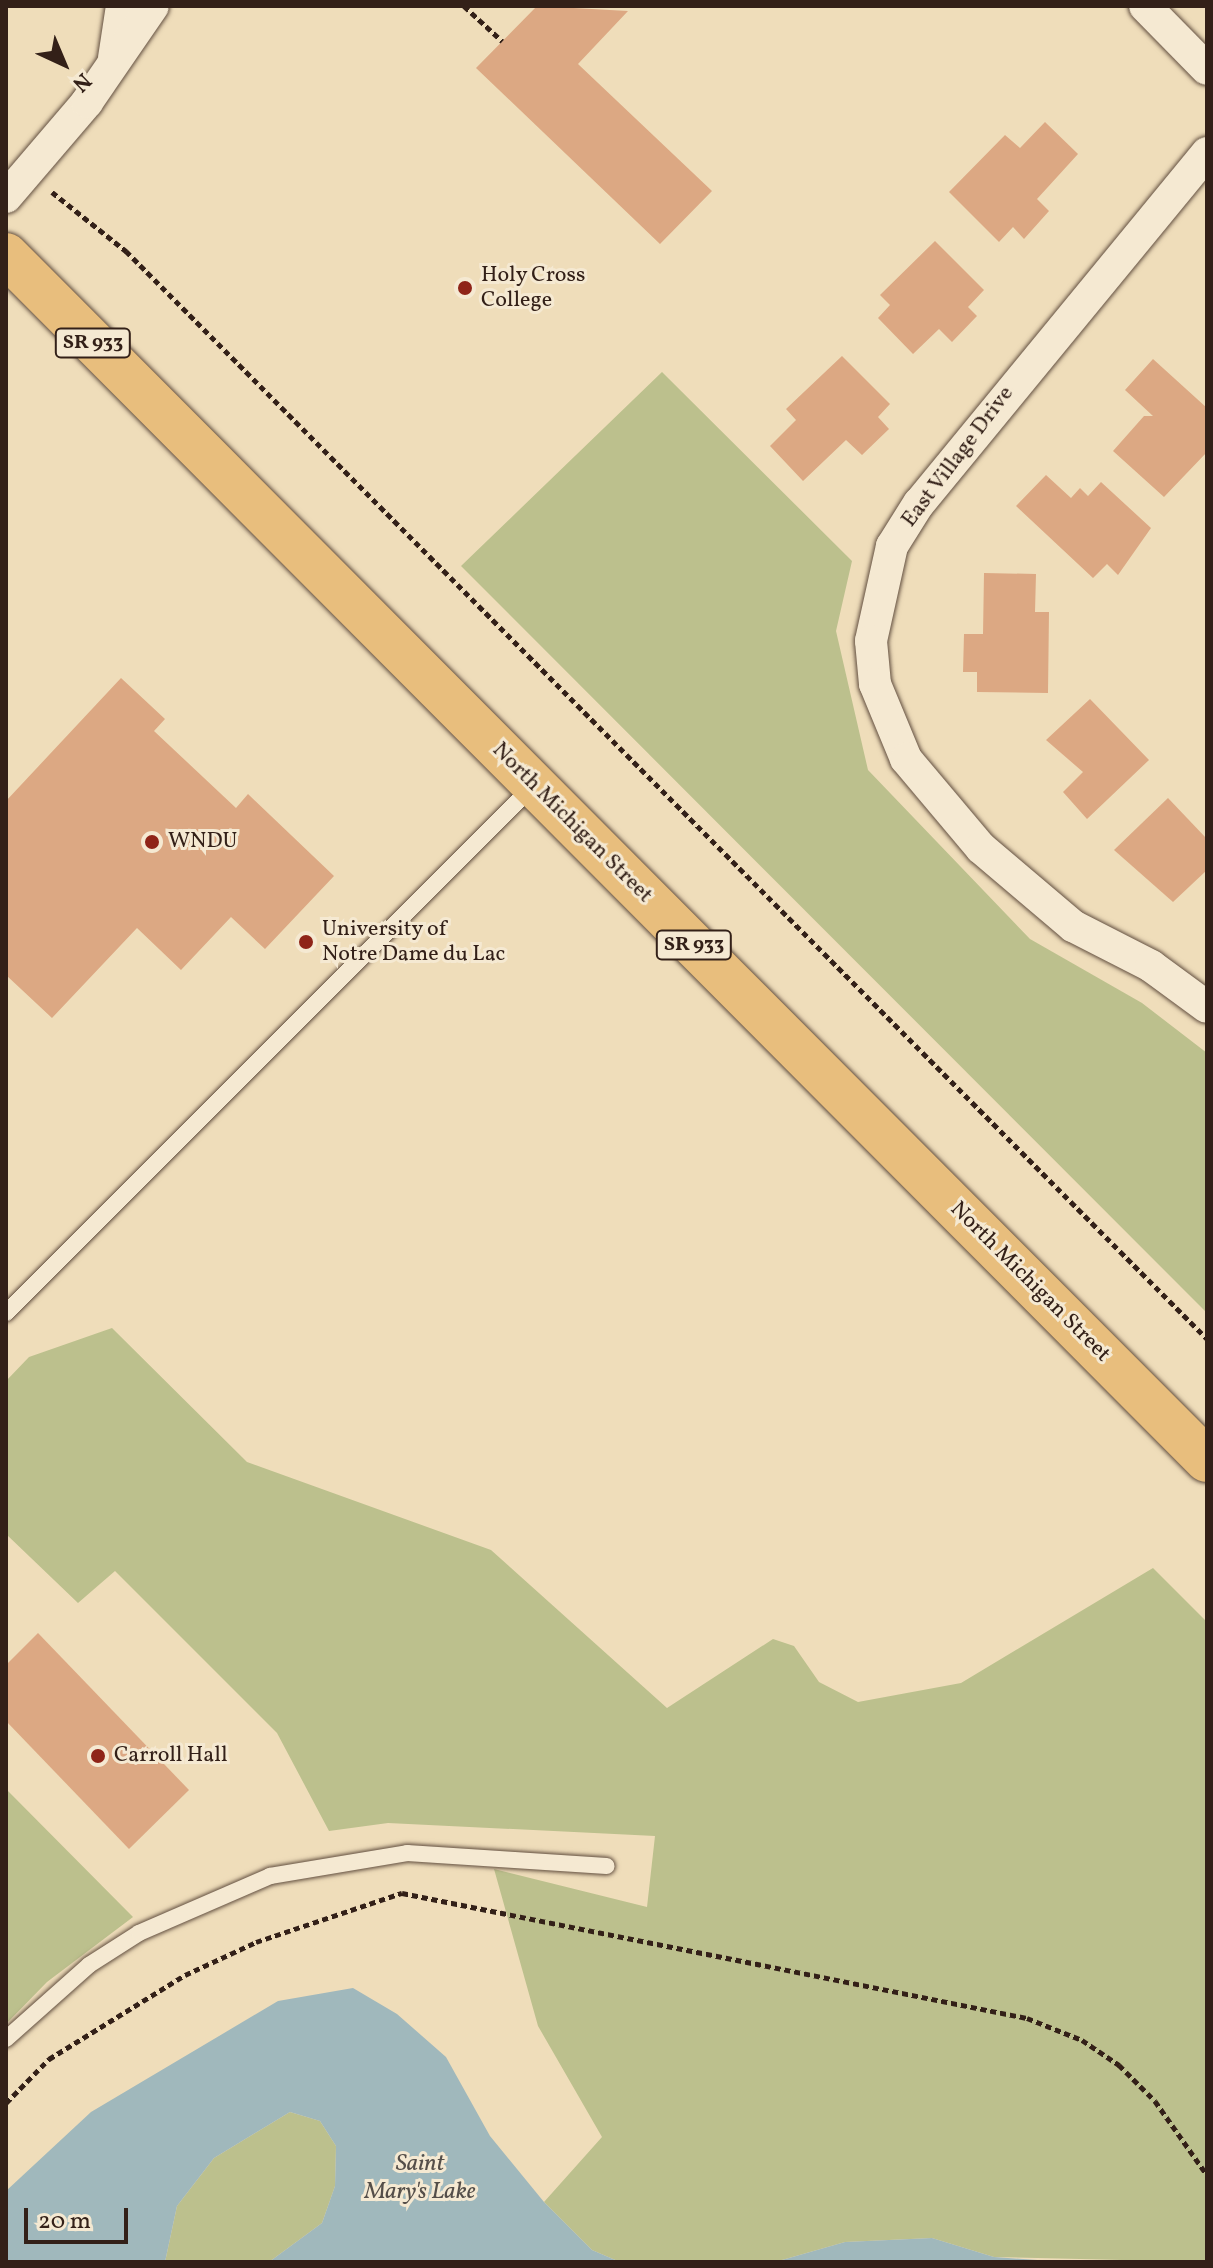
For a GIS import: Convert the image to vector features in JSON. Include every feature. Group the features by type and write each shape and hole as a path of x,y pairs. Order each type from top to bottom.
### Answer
{"main road":[{"name":"North Michigan Street","path":"6,255 1207,1460"}],"street":[{"path":"112,68 122,6"},
{"path":"6,197 112,68 153,6"},
{"path":"1145,6 1207,69"},
{"name":"East Village Drive","path":"1207,153 919,503 892,546 871,641 875,684 906,759 981,848 1073,926 1151,966 1207,1007"}],"lane":[{"path":"6,1313 534,785"},
{"path":"6,2039 89,1965 139,1933 270,1876 407,1853 607,1866"}],"path":[{"path":"464,6 502,41"},
{"path":"57,198 126,251 895,1033 1207,1339"},
{"path":"6,2103 49,2059 185,1975 256,1942 402,1893 1027,2018 1082,2040 1119,2065 1155,2101 1207,2175"}],"green space":[{"path":"662,372 852,561 836,631 868,770 1030,939 1142,1003 1207,1053 1207,1313 461,566"},
{"path":"112,1328 247,1462 491,1550 667,1708 773,1639 794,1646 819,1682 858,1702 961,1683 1153,1568 1207,1622 1207,2262 994,2257 932,2238 845,2242 775,2262 620,2262 592,2250 544,2202 602,2137 538,2026 494,1869 647,1907 655,1836 388,1823 329,1831 277,1733 115,1571 78,1603 6,1534 6,1381 29,1357"},
{"path":"6,1789 133,1917 47,1982 6,2024"},
{"path":"290,2112 320,2121 336,2146 335,2186 322,2223 269,2262 165,2262 177,2206 214,2158"}],"water":[{"name":"Saint Mary's Lake","path":"353,1988 397,2014 446,2057 490,2136 544,2202 592,2250 620,2262 269,2262 322,2223 335,2186 336,2146 320,2121 290,2112 214,2158 177,2206 165,2262 6,2262 6,2191 91,2112 278,2001"},
{"path":"932,2238 994,2257 1066,2262 775,2262 845,2242"}],"building":[{"path":"537,6 628,11 578,64 712,191 660,244 476,68"},
{"path":"1045,122 1078,154 1037,199 1049,211 1024,239 1013,227 999,242 949,192 1005,135 1020,148"},
{"path":"935,241 984,290 968,307 977,316 952,342 939,329 913,354 878,318 890,305 880,295"},
{"path":"842,356 890,404 878,417 889,429 862,455 846,440 803,481 770,446 796,420 786,409"},
{"path":"1153,359 1207,408 1207,452 1164,497 1113,451 1144,416 1153,416 1125,390"},
{"path":"1046,475 1071,498 1080,488 1088,496 1101,482 1151,528 1118,575 1107,564 1093,578 1016,506"},
{"path":"984,573 1036,574 1035,612 1049,612 1048,693 977,692 977,672 963,672 964,634 983,634"},
{"name":"WNDU","path":"121,678 165,719 154,731 236,808 248,794 334,876 265,949 231,917 181,970 137,928 52,1018 6,975 6,801"},
{"path":"1090,699 1149,760 1087,819 1063,792 1083,772 1046,740"},
{"path":"1168,798 1207,839 1207,870 1173,902 1114,850"},
{"name":"Carroll Hall","path":"38,1633 189,1790 129,1849 6,1721 6,1665"}],"place":[{"name":"Holy Cross College","path":"465,288"},
{"name":"WNDU","path":"152,842"},
{"name":"University of Notre Dame du Lac","path":"306,942"},
{"name":"Carroll Hall","path":"98,1756"}]}
